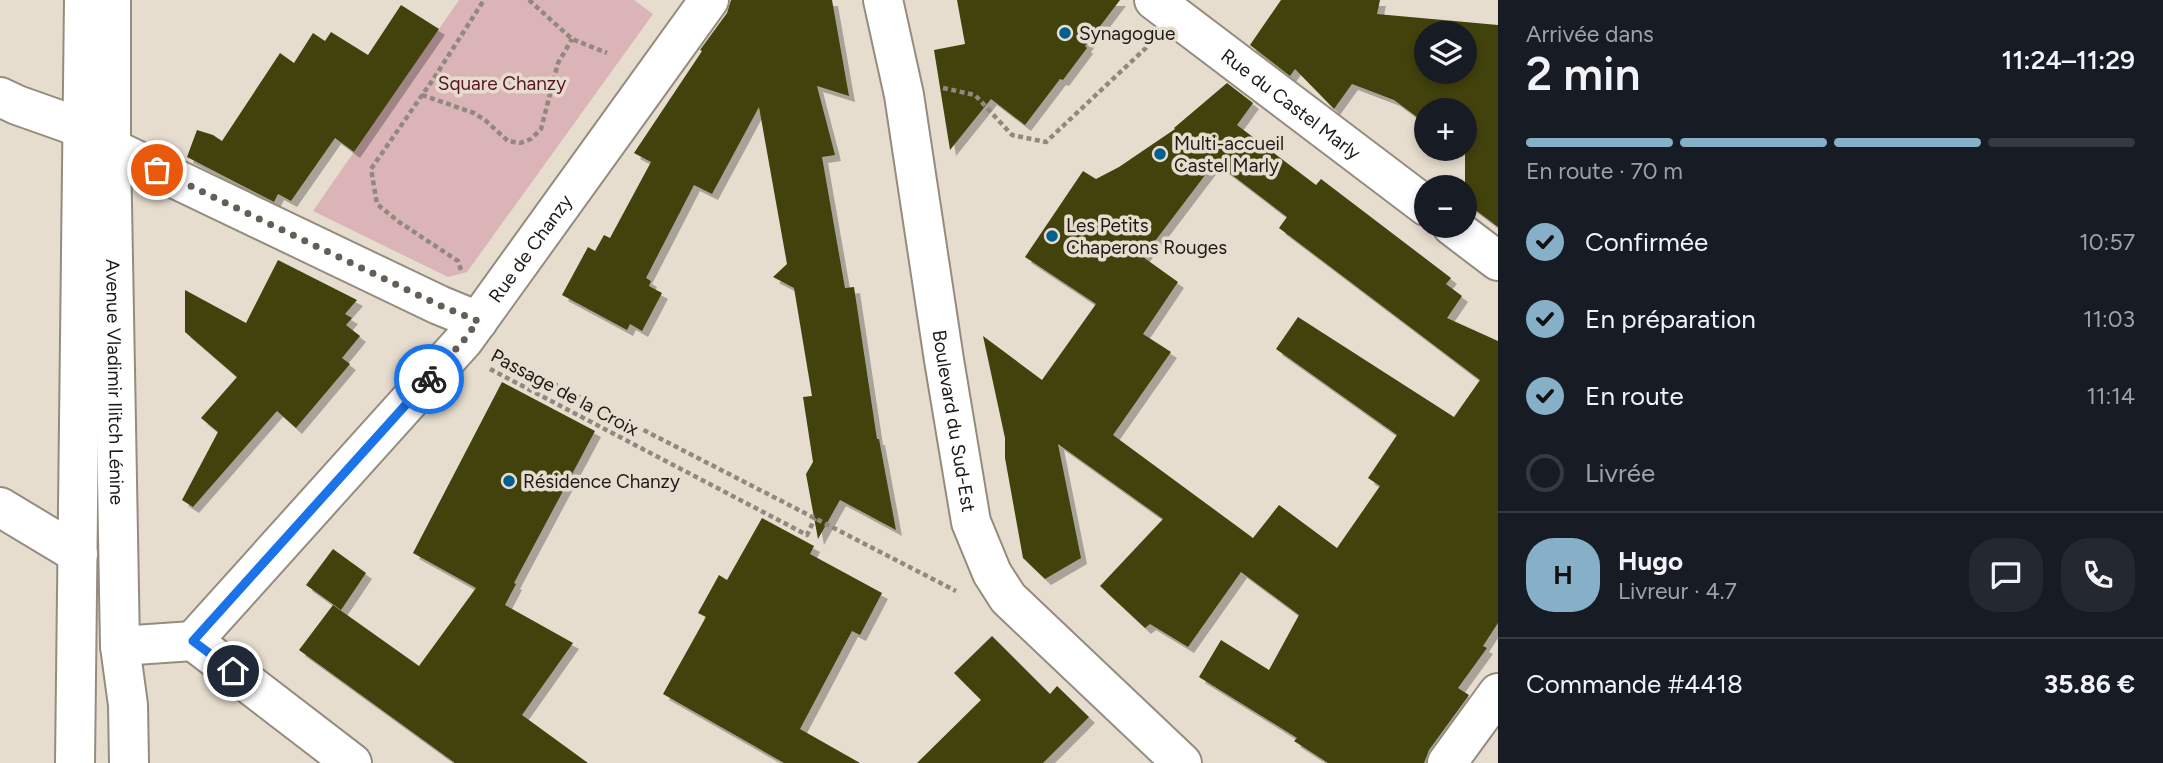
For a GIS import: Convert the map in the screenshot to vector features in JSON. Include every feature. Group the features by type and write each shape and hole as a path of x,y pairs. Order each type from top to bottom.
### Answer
{"street":[{"name":"Avenue Vladimir Ilitch Lénine","path":"83,0 96,138 120,646 128,705 129,763"},
{"name":"Avenue Vladimir Ilitch Lénine","path":"75,763 78,554 96,138 111,0"},
{"name":"Rue de Chanzy","path":"193,641 471,330 709,0"},
{"name":"Boulevard du Sud-Est","path":"883,0 904,95 971,522 992,573 1008,598 1182,763"},
{"name":"Rue du Castel Marly","path":"1166,9 1414,197"},
{"path":"0,97 96,138 439,305 471,330"},
{"path":"1468,238 1498,261"},
{"path":"0,507 78,554"},
{"path":"111,763 120,646 193,641 352,763"},
{"path":"1447,763 1498,693"}],"path":[{"path":"471,330 458,261 377,204 371,169 484,0"},
{"path":"531,2 572,39 607,53"},
{"path":"904,95 946,88 975,94 1012,135 1046,142 1166,9"},
{"path":"422,95 474,113 508,141 520,143 531,139 541,130 558,63 572,39"},
{"name":"Passage de la Croix","path":"471,330 476,361 807,535 815,518"},
{"name":"Passage de la Croix","path":"471,330 483,347 956,591"}],"green space":[{"name":"Square Chanzy","path":"459,0 634,0 653,14 467,272 448,277 313,211"}],"building":[{"path":"731,0 832,0 849,96 817,86 835,155 822,157 845,288 854,287 877,439 896,530 840,500 818,539 806,474 813,462 803,397 812,396 794,288 773,277 787,264 759,107 712,194 694,185 646,278 651,281 649,286 662,293 642,331 630,324 627,330 562,295 588,247 595,251 604,235 610,238 651,162 634,153 727,13"},
{"path":"957,0 1120,0 1063,80 1060,79 1025,125 991,99 950,150 934,50 965,44"},
{"path":"1281,0 1380,0 1377,14 1454,21 1414,21 1414,84 1477,84 1477,23 1498,25 1498,227 1477,211 1477,175 1465,175 1465,161 1477,161 1477,98 1414,98 1414,115 1394,100 1352,84 1334,109 1295,69 1290,76 1250,45"},
{"path":"401,5 439,29 354,152 335,138 291,201 278,194 274,202 187,157 197,130 222,141 280,53 294,63 313,33 325,41 331,32 368,55"},
{"path":"1227,83 1253,103 1237,125 1316,185 1321,179 1451,278 1446,284 1462,296 1447,318 1498,341 1498,623 1483,646 1487,648 1458,688 1469,695 1429,750 1424,763 1328,763 1294,741 1297,738 1199,677 1221,640 1269,670 1299,615 1241,572 1188,647 1150,624 1145,628 1100,586 1163,519 1058,444 1081,558 1045,579 1023,558 1005,458 1005,438 983,336 1042,380 1096,304 1025,257 1083,171 1096,179 1119,167 1174,128","holes":["1215,162 1287,217 1279,228 1480,380 1454,417 1298,317 1276,349 1397,435 1368,478 1380,486 1337,548 1279,505 1253,538 1113,435 1171,352 1143,334 1178,282 1143,257"]},
{"path":"278,260 357,300 345,314 352,318 346,325 360,336 342,358 350,364 296,428 277,411 193,507 182,500 218,432 201,418 237,377 185,332 185,290 246,323"},
{"path":"502,382 595,431 514,583 516,584 505,605 573,643 522,715 588,763 455,763 299,650 333,605 419,666 476,588 413,553"},
{"path":"762,518 814,546 810,554 882,593 860,635 852,631 800,729 860,763 784,763 663,694 706,617 698,613 719,575 727,580"},
{"path":"333,549 366,573 341,610 306,585"},
{"path":"992,636 1050,694 1057,686 1089,717 1043,763 917,763 981,700 954,673"}],"way so far":[{"path":"157,170 439,305 478,321 429,379"}],"place":[{"name":"Synagogue","path":"1065,33"},
{"name":"Multi-accueil Castel Marly","path":"1160,154"},
{"name":"Les Petits Chaperons Rouges","path":"1052,236"},
{"name":"Résidence Chanzy","path":"509,481"}],"route":[{"path":"233,671 193,641 429,379"}]}
